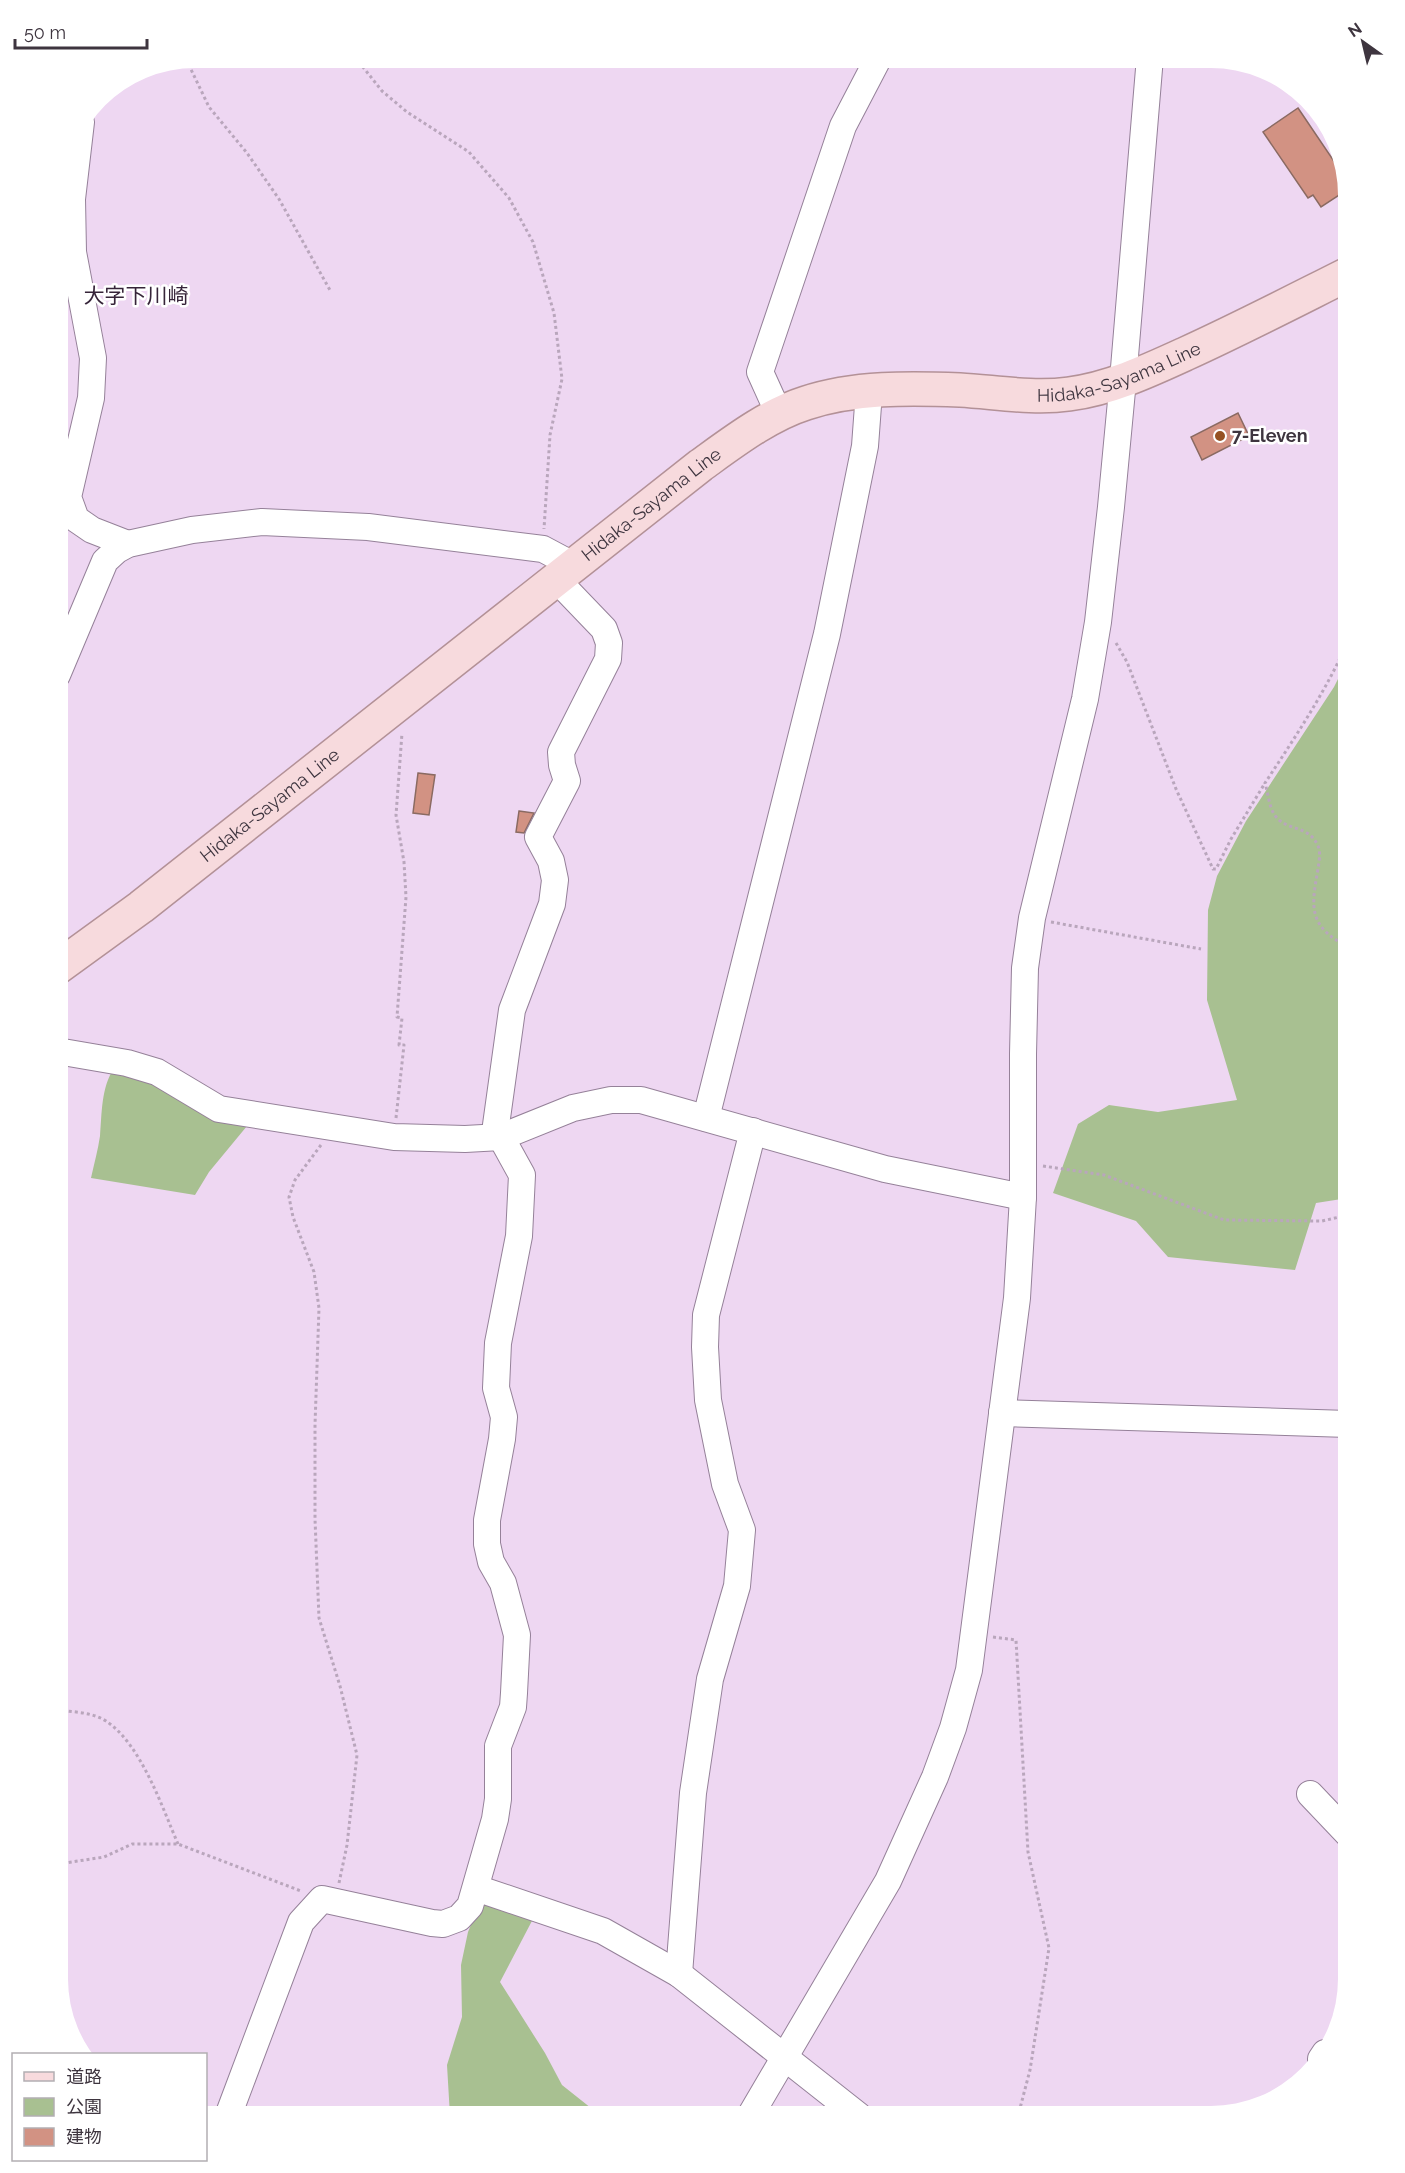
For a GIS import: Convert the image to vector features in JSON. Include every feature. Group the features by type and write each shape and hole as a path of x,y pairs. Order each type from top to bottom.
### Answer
{"main road":[{"name":"Hidaka-Sayama Line","path":"68,960 141,908 701,465 739,438 779,414 805,403 835,395 869,392 933,389 1035,395 1067,394 1098,388 1124,380 1208,344 1338,279"}],"street":[{"path":"779,414 759,372 843,126 873,68"},
{"path":"756,2106 888,1881 913,1829 953,1728 969,1670 1017,1298 1024,1163 1025,968 1032,918 1085,699 1098,622 1124,380 1149,68"},
{"path":"79,143 72,199 73,252 93,358 91,398 68,497 76,519 92,530 128,544"},
{"path":"706,1118 827,634 865,446 869,392"},
{"path":"68,649 105,561 117,550 128,544 192,530 262,522 368,528 543,549 564,572 604,629 609,643 608,659 561,752 567,782 538,837 551,861 555,880 552,904 512,1010 496,1125 522,1175 519,1236 498,1344 496,1388 504,1417 487,1520 487,1544 491,1562 503,1583 517,1635 513,1707 498,1746 498,1799 476,1888 470,1906 459,1918 443,1924 329,1901 301,1922 232,2105"},
{"path":"68,1053 127,1063 157,1072 219,1108 334,1129 394,1137 465,1139 501,1137 573,1108 611,1100 641,1100 885,1169 1023,1197"},
{"path":"679,1974 693,1793 710,1679 737,1586 742,1530 725,1484 708,1400 706,1315 753,1131"},
{"path":"1002,1413 1338,1424"},
{"path":"1310,1794 1338,1823"},
{"path":"476,1888 603,1931 679,1974 846,2106"}],"path":[{"path":"190,68 209,107 248,153 279,199 331,292"},
{"path":"363,68 381,91 407,112 469,152 509,198 533,242 554,313 562,379 550,435 543,549"},
{"path":"1098,622 1114,639 1127,662 1176,789 1213,869 1216,869 1231,839 1305,722 1338,663"},
{"path":"391,711 402,732 396,815 404,862 406,897 397,1017 402,1018 399,1045 404,1046 394,1137"},
{"path":"1265,783 1274,814 1282,823 1311,834 1319,848 1319,860 1312,894 1313,907 1317,920 1326,932 1338,940"},
{"path":"1032,918 1201,949"},
{"path":"68,1863 104,1857 132,1844 178,1844 329,1901 347,1845 357,1755 320,1618 315,1519 319,1308 314,1272 293,1217 289,1197 295,1179 334,1129"},
{"path":"1024,1163 1104,1175 1224,1220 1322,1221 1338,1217"},
{"path":"974,1634 1016,1640 1028,1852 1049,1948 1030,2070 1021,2106"},
{"path":"68,1711 87,1714 106,1721 126,1741 144,1767 178,1844"}],"green space":[{"path":"1338,679 1338,1200 1316,1203 1295,1270 1168,1257 1136,1221 1053,1193 1078,1124 1109,1105 1158,1112 1237,1100 1207,1000 1208,910 1217,876 1246,821"},
{"path":"114,1068 141,1074 247,1126 209,1172 195,1195 91,1178 100,1136 104,1092"},
{"path":"482,1898 508,1912 534,1917 500,1982 545,2053 562,2085 588,2105 449,2105 447,2065 462,2017 461,1965 468,1932"}],"building":[{"path":"1298,108 1332,158 1338,196 1321,207 1313,195 1308,198 1263,132"},
{"name":"7-Eleven","path":"1238,413 1249,436 1202,460 1191,437"},
{"path":"418,773 435,775 429,815 413,813"},
{"path":"519,811 534,813 524,833 516,832"}],"place":[{"name":"7-Eleven","path":"1220,436"}],"district":[{"name":"大字下川崎","path":"136,296"}]}
